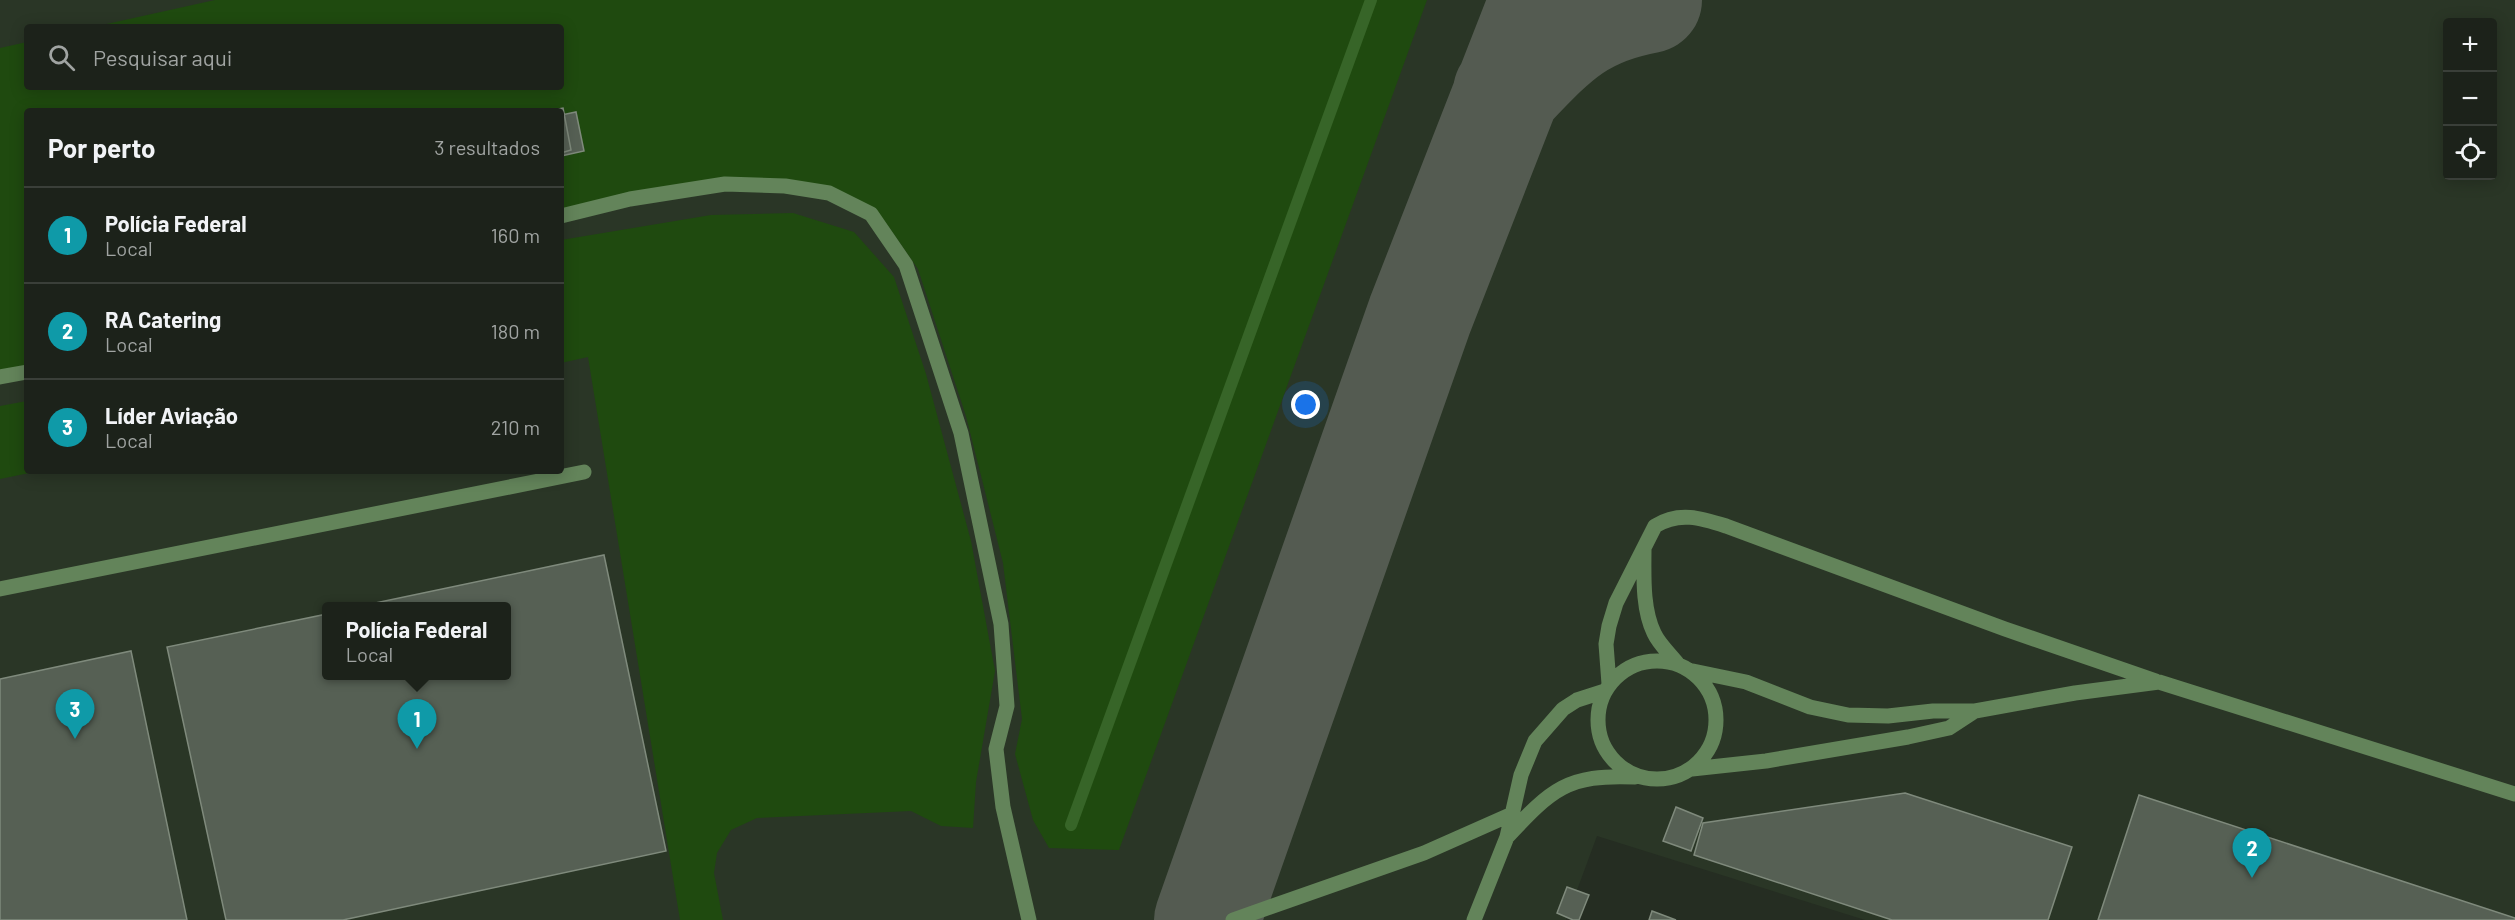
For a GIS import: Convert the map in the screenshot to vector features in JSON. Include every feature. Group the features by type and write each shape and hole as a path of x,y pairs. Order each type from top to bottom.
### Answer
{"lane":[{"path":"564,215 630,199 725,184 785,186 829,193 871,214 906,265 961,433 1001,624 1008,706 996,749 1003,807 1029,920"},
{"path":"0,377 24,373"},
{"path":"0,589 584,472"},
{"path":"1638,777 1610,757 1597,725 1599,708 1607,688 1606,644 1616,603 1644,545 1655,526 1665,519 1677,516 1695,517 1726,525 2005,629 2159,682 2515,795"},
{"path":"1644,545 1644,581 1649,620 1655,635 1677,663"},
{"path":"1474,920 1507,837 1521,775 1534,741 1563,710 1577,700 1607,688 1628,668 1636,665 1652,660 1677,663 1693,671 1746,682 1810,707 1848,715 1888,716 1933,711 1975,711 2075,693 2159,682"},
{"path":"1692,769 1708,752 1717,731 1717,708 1708,688 1693,671"},
{"path":"1507,837 1540,801 1564,786 1595,777 1656,779 1675,777 1692,769 1766,761 1949,728 1975,711"},
{"path":"1233,920 1424,853 1512,814"}],"shaded area":[{"path":"0,0 2515,0 2515,920 1865,920 1597,836 1566,920 0,920"}],"green space":[{"path":"215,0 1427,0 1119,850 1049,848 1033,820 1015,754 1022,719 1003,563 966,416 918,269 886,223 840,195 727,182 564,212 564,108 24,108 24,371 0,373 0,48 24,43 24,90 564,90 564,24 107,24"},
{"path":"793,213 854,232 894,277 926,374 971,541 995,671 976,782 973,828 941,826 911,811 757,818 731,830 717,853 714,873 723,920 680,920 588,357 564,362 564,240 711,215"},
{"path":"24,402 24,474 0,479 0,406"}],"building":[{"path":"576,112 584,151 564,155 564,114"},
{"path":"564,113 571,150 564,152"},
{"path":"604,555 666,851 343,920 226,920 167,647 322,615 322,680 511,680 511,602 380,602"},
{"path":"131,651 187,920 0,920 0,679"},
{"path":"1905,793 2072,847 2048,920 1892,920 1694,855 1703,823"},
{"path":"2139,795 2515,918 2515,920 2098,920"},
{"path":"1676,807 1703,818 1691,851 1663,841"},
{"path":"1567,887 1589,895 1579,920 1573,920 1557,913"},
{"path":"1652,911 1676,920 1649,920"}],"waterway":[{"path":"1071,825 1371,0"}],"taxiway":[{"path":"1207,920 1420,315 1543,0"},
{"path":"1506,92 1539,58 1569,32 1603,13 1649,0"}],"place":[{"name":"Líder Aviação","path":"75,739"},
{"name":"Polícia Federal","path":"417,749"},
{"name":"RA Catering","path":"2252,878"}]}
